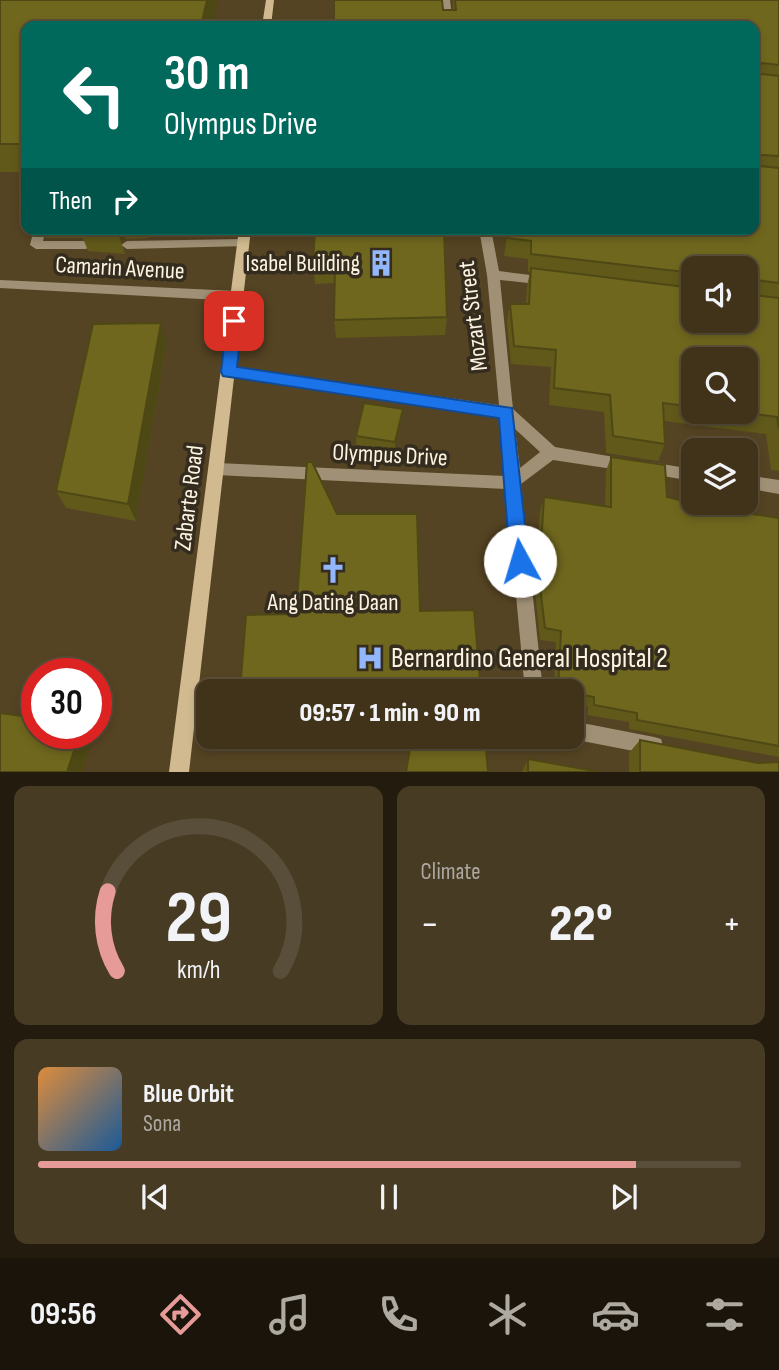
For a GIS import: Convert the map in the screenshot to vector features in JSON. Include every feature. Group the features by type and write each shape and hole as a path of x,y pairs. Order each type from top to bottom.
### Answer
{"main road":[{"path":"268,21 270,0"},
{"name":"Zabarte Road","path":"179,772 244,236"}],"street":[{"path":"446,0 448,21"},
{"path":"38,235 36,245 86,245"},
{"name":"Mozart Street","path":"486,235 493,275 507,412 511,483 533,679"},
{"path":"127,245 244,236"},
{"path":"493,275 560,283"},
{"name":"Camarin Avenue","path":"0,284 237,296"},
{"path":"229,372 507,412 551,453 681,473"},
{"path":"511,483 551,453"},
{"name":"Olympus Drive","path":"217,469 511,483"},
{"path":"758,484 779,488"},
{"path":"584,732 672,749"}],"building":[{"path":"0,0 207,0 202,21 21,21 21,144 0,144"},
{"path":"334,0 442,0 443,10 456,10 455,0 779,0 779,65 761,63 759,69 759,21 334,21"},
{"path":"759,73 779,76 779,156 760,155 760,166 779,168 779,283 758,280 758,256 681,256 681,272 531,254 531,241 507,238 507,235 759,235"},
{"path":"315,235 444,235 447,317 334,320 335,265 313,265"},
{"path":"531,268 681,287 681,333 758,333 758,296 779,298 779,430 777,417 758,415 758,347 681,347 681,405 663,403 665,444 613,436 610,395 554,388 556,350 514,346 510,304 529,304"},
{"path":"161,323 128,504 56,491 93,324"},
{"path":"364,403 403,409 395,442 356,436"},
{"path":"611,457 665,465 667,497 681,500 681,515 758,515 779,518 779,746 637,720 637,713 594,705 594,697 584,695 584,679 559,679 561,631 545,628 539,578 544,497 611,507"},
{"path":"307,462 312,462 337,514 417,514 420,611 474,610 480,679 241,679 246,615 296,614"},
{"path":"0,713 21,716 21,749 75,749 67,772 0,772"},
{"path":"640,740 758,763 779,762 779,772 640,772"},
{"path":"410,749 486,749 488,772 406,772"},
{"path":"528,759 600,772 528,772"}],"place":[{"name":"Isabel Building","path":"381,263"},
{"name":"Ang Dating Daan","path":"333,570"},
{"name":"Bernardino General Hospital 2","path":"370,658"}],"route":[{"path":"234,321 229,372 507,412 511,483 520,561"}]}
